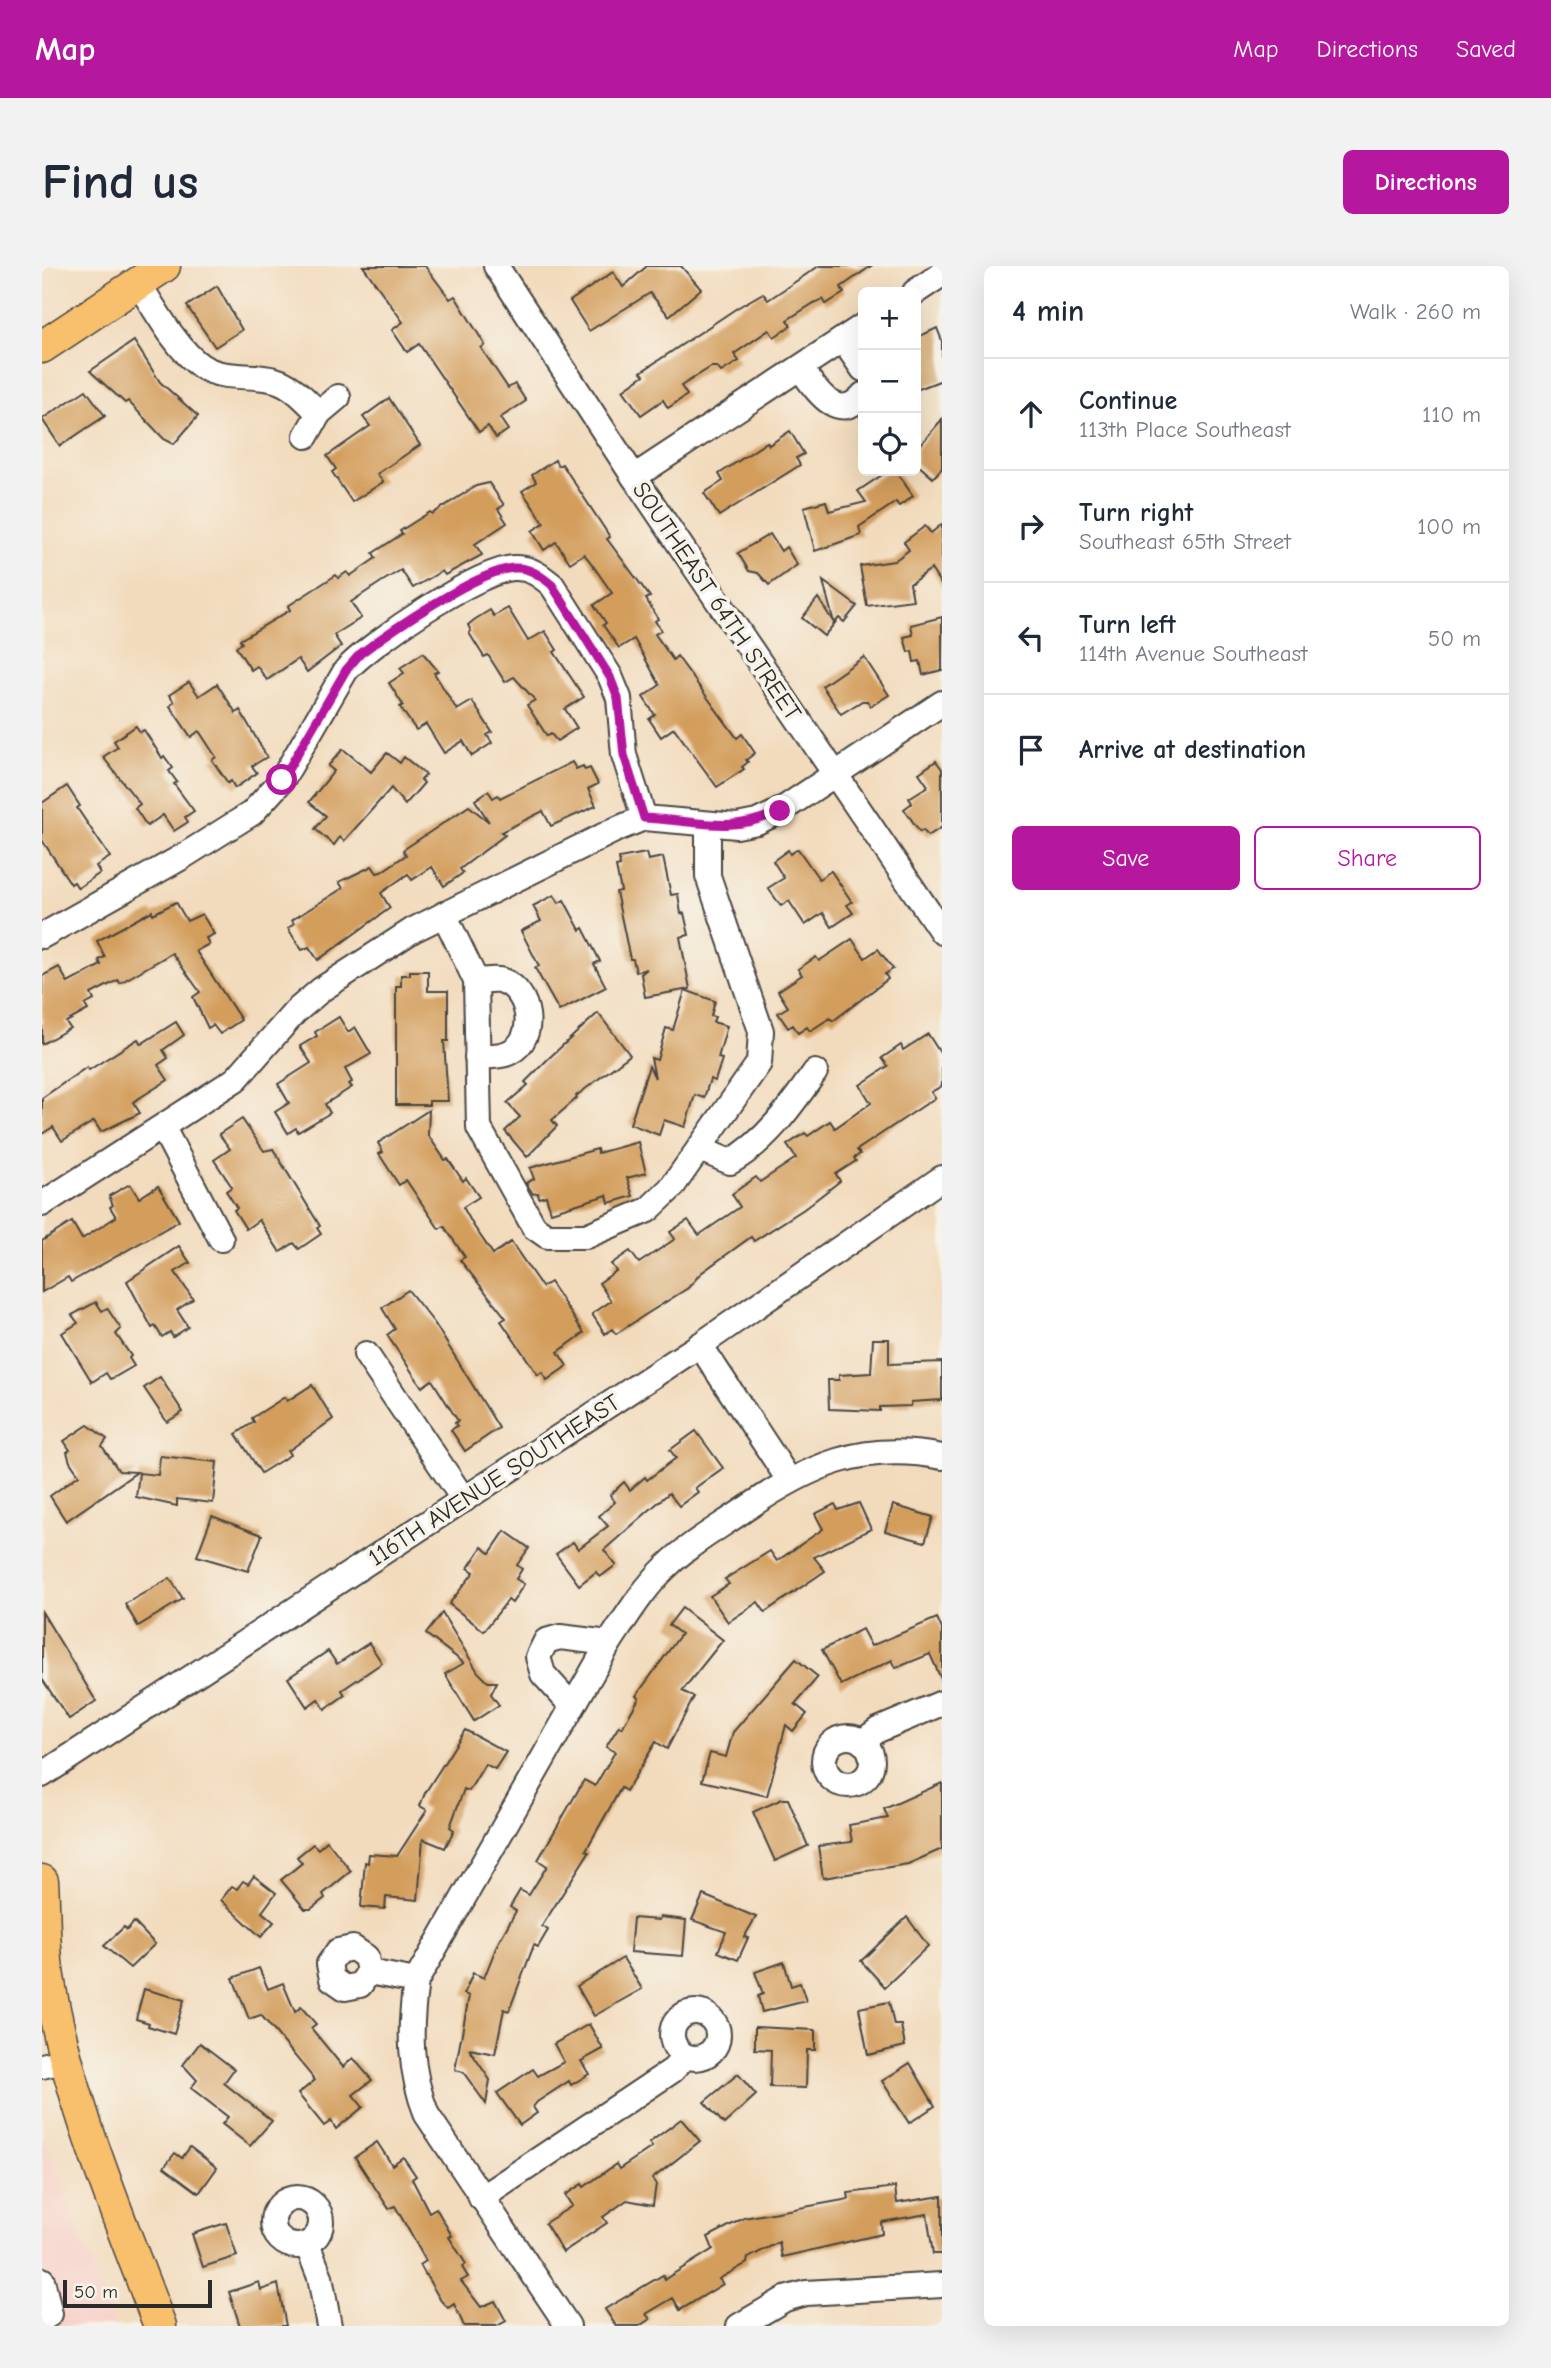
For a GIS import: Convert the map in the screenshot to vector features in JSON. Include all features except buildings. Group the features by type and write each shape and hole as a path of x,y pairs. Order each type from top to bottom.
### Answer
{"main road":[{"path":"42,347 151,274"},
{"path":"42,1881 54,2063 82,2116 160,2326"}],"street":[{"name":"SOUTHEAST 64TH STREET","path":"496,266 634,477 942,932"},
{"path":"151,274 187,353 200,366 219,374 277,380 328,405 306,436"},
{"path":"921,288 942,274"},
{"path":"634,477 853,333 858,351"},
{"path":"800,368 821,397 834,407 849,407 858,399"},
{"path":"42,936 182,858 251,813 268,798 287,773 346,670 376,642 487,575 515,568 540,575 552,585 610,677 618,698 624,755 644,818"},
{"path":"42,1204 236,1079 295,1012 322,989 414,930 617,828 644,818 737,826 757,822 780,811 942,703"},
{"path":"444,914 476,981 477,1112 486,1144 534,1227 547,1236 586,1236 648,1210 672,1187 760,1063 763,1046 761,1031 708,876 708,824"},
{"path":"476,981 502,980 521,996 528,1013 526,1034 520,1044 509,1053 477,1057"},
{"path":"700,1149 730,1162 751,1150 793,1104 815,1072"},
{"path":"163,1128 221,1239"},
{"name":"116TH AVENUE SOUTHEAST","path":"42,1775 700,1345 942,1178"},
{"path":"700,1345 789,1480"},
{"path":"366,1354 464,1500"},
{"path":"568,2326 427,2115 418,2093 411,2046 416,1981 609,1643 631,1609 668,1565 789,1480 853,1455 887,1451 942,1457"},
{"path":"572,1706 543,1674 538,1657 546,1641 559,1637 609,1643"},
{"path":"862,1742 878,1730 942,1703"},
{"path":"369,1972 416,1981"},
{"path":"481,2198 673,2070 685,2056"},
{"path":"281,2197 302,2197 310,2200 320,2213 320,2230 306,2244 285,2243 274,2230 274,2213 281,2197"},
{"path":"306,2244 320,2277 329,2326"},
{"path":"42,2280 48,2320"},
{"path":"739,2326 785,2299 806,2293 942,2285"}],"shaded area":[{"path":"42,2133 115,2326 42,2326"}],"route":[{"path":"282,780 346,670 360,654 487,575 515,568 527,569 552,585 610,677 618,698 624,755 644,818 683,819 737,826 757,822 780,811"}]}
